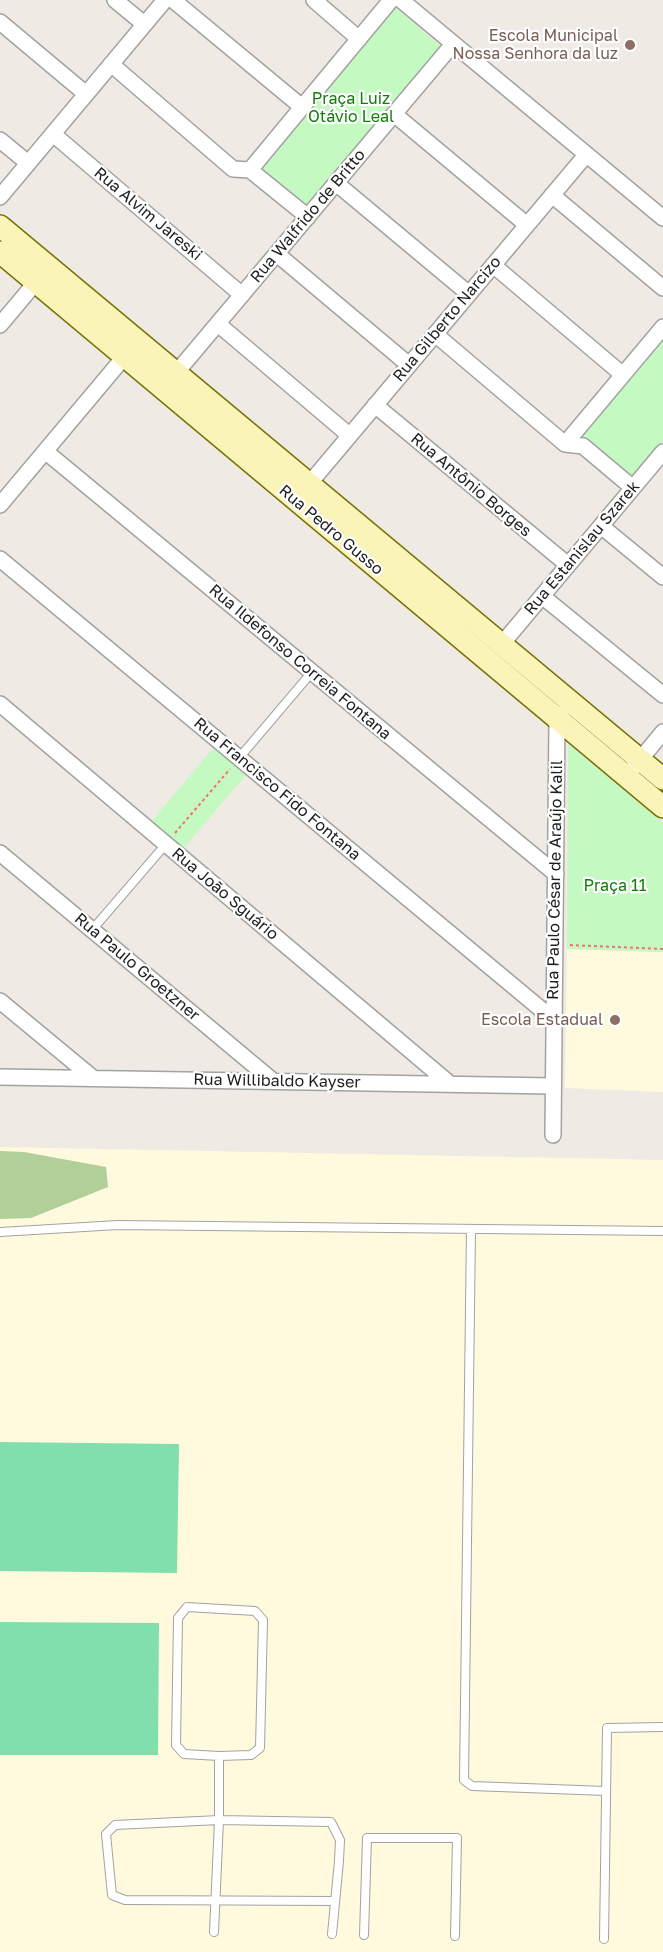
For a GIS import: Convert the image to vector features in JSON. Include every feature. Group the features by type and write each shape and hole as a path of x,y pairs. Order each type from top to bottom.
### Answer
{"main road":[{"name":"Rua Pedro Gusso","path":"0,226 131,349 633,768 663,807"},
{"name":"Rua Pedro Gusso","path":"0,252 36,282 131,349"},
{"name":"Rua Pedro Gusso","path":"170,381 309,484 501,645 564,710"},
{"name":"Rua Pedro Gusso","path":"633,768 663,779"}],"street":[{"path":"115,0 144,24"},
{"path":"0,198 165,0"},
{"path":"173,0 302,107"},
{"path":"314,0 359,39"},
{"path":"250,170 391,0"},
{"path":"401,0 663,218"},
{"path":"0,22 86,94"},
{"name":"Rua Walfrido de Britto","path":"170,381 453,44"},
{"path":"111,64 233,169 250,170 308,217"},
{"path":"394,114 527,225"},
{"name":"Rua Alvim Jareski","path":"53,134 242,295"},
{"path":"0,140 28,163"},
{"name":"Rua Gilberto Narcizo","path":"309,484 586,154"},
{"path":"336,183 469,294"},
{"path":"552,195 663,288"},
{"path":"277,254 409,365"},
{"path":"493,265 623,375"},
{"path":"0,325 36,282"},
{"path":"218,324 349,435"},
{"path":"565,444 663,327"},
{"path":"435,334 565,444 583,446 633,488"},
{"path":"0,505 131,349"},
{"name":"Rua Antônio Borges","path":"375,405 568,565"},
{"name":"Rua Ildefonso Correia Fontana","path":"45,451 555,874"},
{"name":"Rua Estanislau Szarek","path":"501,645 662,455"},
{"path":"601,526 663,577"},
{"name":"Rua Francisco Fido Fontana","path":"0,559 554,1020"},
{"path":"542,596 663,695"},
{"name":"Rua João Sguário","path":"0,705 450,1084"},
{"name":"Rua Paulo César de Araújo Kalil","path":"553,1135 555,874 564,710"},
{"path":"633,768 663,732"},
{"name":"Rua Paulo Groetzner","path":"0,853 273,1081"},
{"path":"0,1001 93,1078"},
{"name":"Rua Willibaldo Kayser","path":"0,1077 553,1086"}],"lane":[{"path":"239,758 312,672"},
{"path":"92,930 166,844"},
{"path":"0,1232 118,1225 663,1231"},
{"path":"471,1229 464,1780 472,1786 606,1791"},
{"path":"187,1607 255,1611 263,1620 260,1748 251,1755 219,1756 184,1754 176,1745 178,1618 187,1607"},
{"path":"604,1939 607,1728 663,1727"},
{"path":"214,1932 219,1820 219,1756"},
{"path":"332,1934 335,1901 340,1840 331,1821 219,1820 115,1825 106,1834 112,1895 124,1900 335,1901"},
{"path":"364,1935 367,1838 457,1838 455,1936"}],"path":[{"path":"166,844 239,758"},
{"path":"555,944 663,949"}],"shaded area":[{"name":"Escola Estadual","path":"567,949 663,952 663,1092 565,1088"},
{"path":"0,1147 663,1160 663,1952 0,1952"}],"green space":[{"name":"Praça Luiz Otávio Leal","path":"394,7 442,47 308,210 260,170"},
{"path":"663,340 663,441 631,479 581,437"},
{"name":"Praça 11","path":"568,744 663,823 663,952 567,949"},
{"path":"214,747 246,775 182,850 150,823"},
{"path":"0,1151 24,1152 106,1167 108,1187 31,1218 0,1219"},
{"path":"0,1442 179,1444 177,1573 0,1571"},
{"path":"0,1622 159,1623 158,1755 0,1755"}],"place":[{"name":"Escola Municipal Nossa Senhora da luz","path":"630,45"},
{"name":"Escola Estadual","path":"615,1020"}]}
